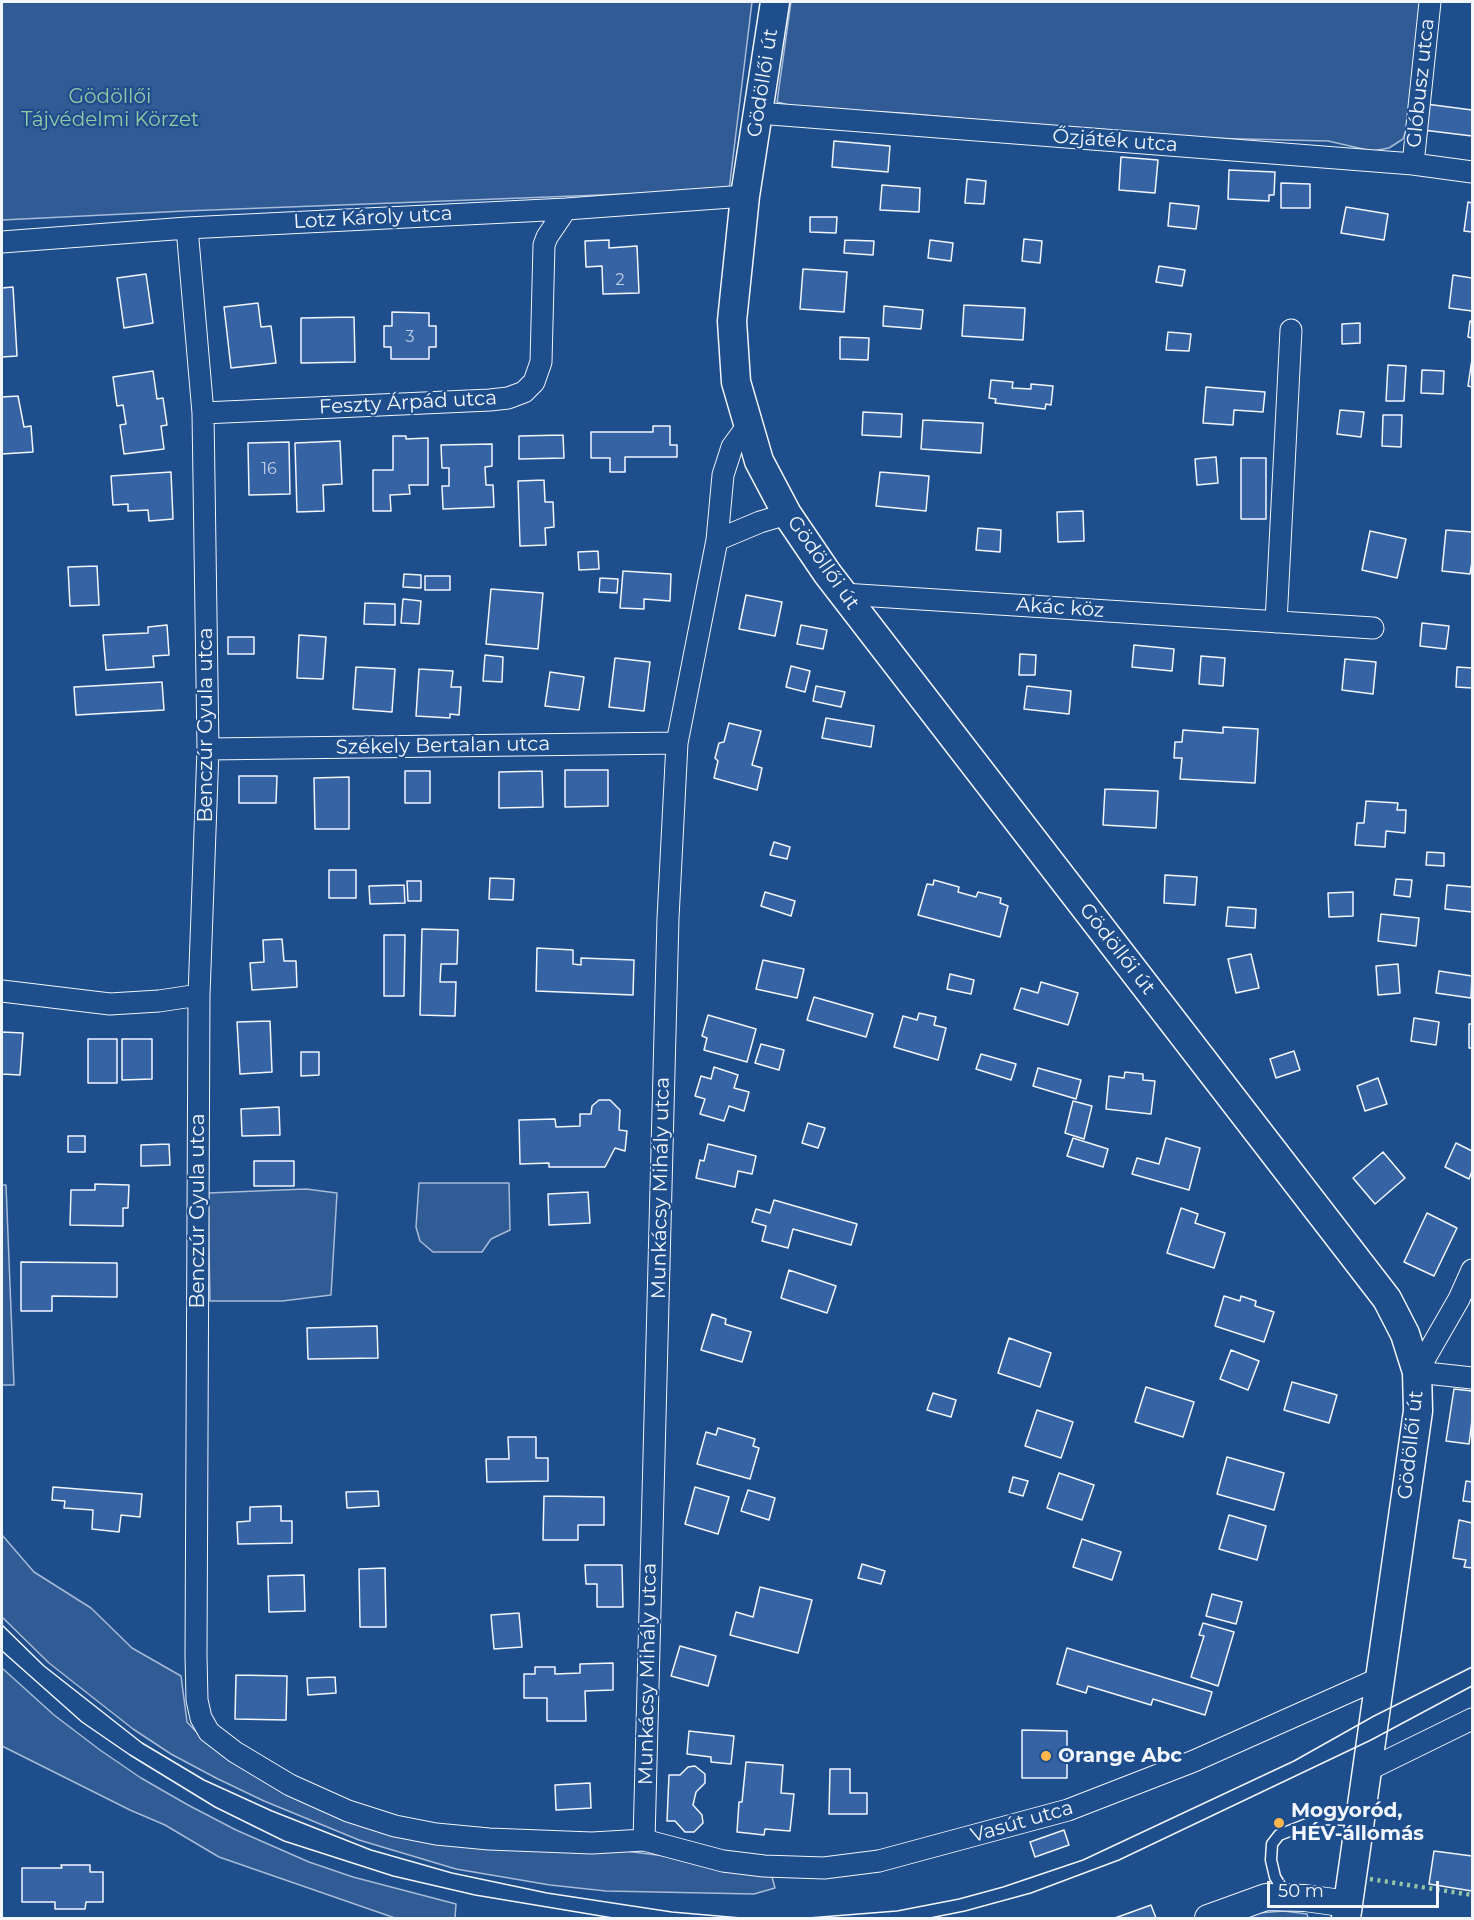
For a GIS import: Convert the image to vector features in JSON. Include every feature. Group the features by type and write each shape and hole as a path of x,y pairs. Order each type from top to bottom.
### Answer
{"main road":[{"name":"Gödöllői út","path":"775,2 745,196 732,321 736,382 759,461 787,514 843,594 1387,1299 1405,1334 1417,1372 1418,1411 1347,1911"}],"street":[{"name":"Glóbusz utca","path":"1413,164 1430,2"},
{"name":"Őzjáték utca","path":"758,113 1413,164 1473,172"},
{"name":"Lotz Károly utca","path":"2,242 187,228 566,209 745,196"},
{"name":"Feszty Árpád utca","path":"203,413 490,400 508,398 524,392 534,382 541,362 544,245 566,209"},
{"name":"Benczúr Gyula utca","path":"187,228 203,413 208,749 199,995 196,1656 201,1718 209,1732 221,1743 290,1785 348,1811 394,1826 436,1834 489,1839 592,1843 644,1840"},
{"path":"1276,622 1291,330"},
{"name":"Munkácsy Mihály utca","path":"644,1840 668,918 677,743 717,540 723,476 732,447 748,425"},
{"path":"717,540 760,522 787,514"},
{"name":"Akác köz","path":"843,594 1373,628"},
{"name":"Székely Bertalan utca","path":"208,749 677,743"},
{"path":"2,991 110,1004 159,1001 199,995"},
{"path":"1473,1270 1417,1372 1473,1378"},
{"name":"Vasút utca","path":"644,1840 723,1861 764,1866 824,1868 879,1861 1068,1810 1194,1761 1380,1678"},
{"path":"1366,1771 1473,1719"},
{"path":"1208,1918 1259,1899 1287,1896 1347,1911"}],"lane":[{"path":"1287,1896 1275,1877 1271,1860 1272,1844 1278,1834 1320,1820 1359,1820"}],"green space":[{"name":"Gödöllői Tájvédelmi Körzet","path":"2,2 752,2 729,190 2,220"},
{"path":"791,2 1423,2 1410,120 1403,139 1389,148 1372,151 1328,141 1162,137 902,113 801,108 777,102"},
{"path":"419,1183 509,1183 510,1230 491,1239 482,1252 433,1252 420,1241 416,1227"},
{"path":"2,1185 6,1185 14,1385 2,1385"},
{"path":"306,1189 337,1193 331,1295 282,1301 210,1301 208,1193"},
{"path":"2,1535 34,1572 91,1608 132,1648 181,1676 187,1722 209,1745 343,1815 688,1859 772,1877 775,1888 754,1894 606,1891 550,1885 456,1869 359,1840 264,1801 171,1754 133,1729 49,1663 2,1617"},
{"path":"2,1668 54,1715 100,1750 141,1778 188,1805 236,1830 309,1862 353,1877 456,1904 455,1918 395,1918 219,1857 165,1825 2,1746"},
{"path":"1284,1911 1307,1914 1308,1918 1238,1918 1258,1913"}],"building":[{"path":"1426,104 1472,110 1472,136 1423,130"},
{"path":"834,141 890,146 888,172 832,167"},
{"path":"1121,157 1158,160 1155,193 1119,190"},
{"path":"1229,170 1275,172 1274,195 1269,195 1269,201 1228,199"},
{"path":"967,179 986,181 984,204 965,203"},
{"path":"1281,183 1310,184 1310,208 1281,208"},
{"path":"882,185 920,188 919,212 880,210"},
{"path":"1468,202 1472,203 1472,232 1464,231"},
{"path":"1170,203 1199,206 1196,229 1168,226"},
{"path":"1346,207 1388,214 1384,240 1341,233"},
{"path":"810,217 837,217 836,233 810,232"},
{"path":"1024,239 1042,241 1040,263 1022,261"},
{"path":"609,240 609,248 637,246 639,293 603,294 602,266 586,267 585,241"},
{"path":"845,240 874,241 873,255 844,253"},
{"path":"930,240 953,243 951,261 928,258"},
{"path":"1159,266 1185,270 1182,286 1156,282"},
{"path":"803,269 847,272 844,312 800,309"},
{"path":"146,274 153,323 124,328 117,278"},
{"path":"1453,275 1472,278 1472,311 1449,308"},
{"path":"13,287 17,356 2,357 2,288"},
{"path":"258,303 261,327 271,326 276,363 231,368 224,307"},
{"path":"964,305 1025,308 1023,340 962,336"},
{"path":"884,306 923,310 921,329 883,326"},
{"path":"392,312 429,313 429,326 436,326 436,347 429,347 429,359 391,359 391,347 384,347 384,326 392,326"},
{"path":"354,317 355,362 301,363 301,318"},
{"path":"1470,321 1472,322 1472,338 1468,337"},
{"path":"1360,323 1360,343 1342,344 1342,324"},
{"path":"1168,332 1191,334 1189,351 1166,350"},
{"path":"840,337 869,338 868,360 840,359"},
{"path":"1472,359 1472,387 1468,386"},
{"path":"1388,365 1406,366 1404,401 1386,401"},
{"path":"1422,370 1444,371 1443,394 1421,393"},
{"path":"153,371 157,399 163,398 167,425 161,426 164,449 124,454 120,425 126,424 123,405 117,406 113,377"},
{"path":"991,380 1013,382 1012,388 1031,389 1031,384 1053,386 1051,405 1046,404 1045,409 995,403 996,399 989,398"},
{"path":"1206,387 1265,392 1263,412 1234,410 1233,425 1203,423"},
{"path":"18,396 24,427 31,426 33,452 2,454 2,397"},
{"path":"1340,410 1364,412 1361,437 1337,434"},
{"path":"863,412 902,414 901,437 862,435"},
{"path":"1383,415 1402,415 1401,447 1382,446"},
{"path":"923,420 983,423 981,453 921,449"},
{"path":"653,426 670,426 670,445 677,445 677,457 625,457 625,472 610,472 610,458 591,458 591,432 653,432"},
{"path":"563,435 564,458 519,459 519,436"},
{"path":"393,436 406,436 406,439 428,438 428,485 409,485 410,494 390,495 391,511 373,511 373,470 393,470"},
{"path":"340,441 342,484 323,485 324,511 297,512 295,443"},
{"path":"289,442 290,494 249,495 248,443"},
{"path":"492,444 492,466 485,467 486,485 493,485 494,507 443,509 442,486 449,486 449,468 442,468 441,445"},
{"path":"1216,457 1218,483 1197,485 1195,459"},
{"path":"1241,458 1266,458 1266,519 1241,519"},
{"path":"171,472 173,519 149,521 148,510 128,511 128,504 113,505 111,476"},
{"path":"880,472 929,476 926,511 876,506"},
{"path":"544,480 545,502 553,502 554,527 545,528 546,545 520,546 518,481"},
{"path":"1083,511 1084,541 1058,542 1057,512"},
{"path":"978,528 1001,530 1000,552 976,550"},
{"path":"1446,530 1472,532 1470,574 1442,571"},
{"path":"1370,531 1406,539 1397,578 1362,570"},
{"path":"598,551 599,569 579,570 578,552"},
{"path":"97,566 99,605 70,606 68,567"},
{"path":"623,571 671,574 670,601 644,599 644,609 620,608"},
{"path":"404,574 421,575 421,588 403,587"},
{"path":"425,576 450,576 450,590 425,590"},
{"path":"600,578 618,579 617,593 599,592"},
{"path":"491,589 543,593 538,649 486,644"},
{"path":"746,595 782,602 775,636 739,629"},
{"path":"403,599 421,601 419,624 401,623"},
{"path":"365,603 395,604 395,625 364,624"},
{"path":"1422,623 1449,626 1446,649 1420,646"},
{"path":"167,625 169,655 153,656 154,667 106,670 103,635 148,633 148,627"},
{"path":"801,625 827,630 823,649 797,644"},
{"path":"299,635 326,637 323,679 297,678"},
{"path":"228,637 254,637 254,654 228,654"},
{"path":"1134,645 1174,649 1172,671 1132,667"},
{"path":"1020,654 1036,655 1035,675 1019,675"},
{"path":"485,655 503,657 502,682 483,681"},
{"path":"1201,656 1225,658 1223,686 1199,684"},
{"path":"615,658 650,662 644,711 609,707"},
{"path":"1345,659 1376,662 1373,694 1342,690"},
{"path":"791,666 810,671 805,692 786,687"},
{"path":"356,667 395,669 392,712 353,709"},
{"path":"1457,667 1472,668 1472,688 1456,687"},
{"path":"419,669 453,671 451,687 461,687 459,715 450,714 450,718 416,716"},
{"path":"550,672 584,677 579,710 545,706"},
{"path":"162,682 164,710 76,715 74,687"},
{"path":"816,686 845,692 841,707 813,701"},
{"path":"1027,686 1071,691 1069,714 1024,709"},
{"path":"826,718 874,726 871,747 822,738"},
{"path":"729,723 761,731 752,765 762,768 757,790 714,778 718,761 715,758 719,743 724,742"},
{"path":"1223,727 1258,729 1255,783 1180,779 1182,758 1174,758 1175,742 1182,742 1183,730 1223,733"},
{"path":"565,770 608,770 608,806 565,807"},
{"path":"405,771 430,771 430,803 405,803"},
{"path":"542,771 543,807 499,808 499,772"},
{"path":"239,776 277,776 276,803 239,803"},
{"path":"349,777 349,829 315,829 314,778"},
{"path":"1105,789 1158,791 1156,828 1103,825"},
{"path":"1366,801 1398,803 1397,810 1406,810 1405,833 1386,831 1385,847 1355,845 1357,823 1364,823"},
{"path":"774,842 790,847 787,859 770,855"},
{"path":"1427,852 1444,853 1444,866 1426,865"},
{"path":"329,870 356,870 356,898 329,898"},
{"path":"1165,875 1197,877 1195,905 1164,903"},
{"path":"490,878 514,879 513,900 489,899"},
{"path":"1396,879 1412,880 1410,897 1394,895"},
{"path":"934,880 959,887 958,892 976,897 978,892 1001,898 1000,903 1008,906 1000,937 918,915 927,884 933,885"},
{"path":"407,881 421,881 421,901 408,901"},
{"path":"404,885 405,903 370,904 369,886"},
{"path":"1447,885 1472,887 1472,912 1445,909"},
{"path":"765,892 795,901 791,916 761,906"},
{"path":"1353,892 1353,916 1329,917 1328,893"},
{"path":"1228,907 1256,909 1255,928 1226,926"},
{"path":"1381,914 1419,918 1416,946 1378,941"},
{"path":"422,929 458,930 457,964 441,964 440,982 456,982 455,1016 420,1015"},
{"path":"384,935 405,935 404,996 384,996"},
{"path":"282,939 284,961 296,961 297,987 252,990 250,963 264,962 263,940"},
{"path":"537,948 573,950 573,964 581,965 581,958 634,960 633,995 536,991"},
{"path":"1251,954 1259,988 1236,993 1228,959"},
{"path":"763,960 804,969 797,998 756,989"},
{"path":"1398,964 1400,993 1378,995 1376,966"},
{"path":"1439,971 1472,976 1471,998 1436,993"},
{"path":"950,974 974,980 971,994 947,989"},
{"path":"1041,982 1078,993 1068,1025 1014,1009 1021,988 1038,993"},
{"path":"814,997 873,1014 866,1037 807,1020"},
{"path":"919,1013 936,1017 934,1025 946,1028 938,1060 894,1047 903,1016 917,1020"},
{"path":"708,1015 756,1029 747,1062 704,1050 707,1038 702,1036"},
{"path":"1414,1018 1439,1022 1436,1045 1411,1041"},
{"path":"270,1021 272,1072 240,1074 237,1022"},
{"path":"1469,1024 1472,1024 1472,1048 1469,1048"},
{"path":"2,1032 23,1033 20,1075 2,1074"},
{"path":"88,1039 117,1039 117,1083 88,1083"},
{"path":"122,1039 152,1039 152,1079 122,1080"},
{"path":"761,1044 784,1050 779,1070 755,1063"},
{"path":"1294,1051 1300,1070 1276,1078 1270,1059"},
{"path":"301,1052 319,1052 319,1075 301,1076"},
{"path":"981,1054 1016,1064 1011,1080 976,1069"},
{"path":"714,1067 738,1075 734,1088 749,1092 744,1111 729,1106 724,1121 700,1114 705,1099 695,1096 701,1076 711,1079"},
{"path":"1038,1068 1081,1080 1076,1099 1033,1086"},
{"path":"1125,1072 1143,1074 1143,1080 1155,1081 1151,1114 1106,1109 1109,1076 1124,1078"},
{"path":"1378,1078 1387,1104 1365,1111 1357,1086"},
{"path":"599,1100 610,1100 620,1110 619,1130 627,1131 625,1151 615,1148 605,1167 549,1167 549,1163 520,1164 519,1120 555,1119 556,1127 580,1126 580,1114 591,1114 592,1106"},
{"path":"1073,1101 1092,1106 1084,1139 1065,1133"},
{"path":"279,1107 280,1135 242,1136 241,1109"},
{"path":"808,1123 825,1128 818,1148 802,1143"},
{"path":"68,1136 85,1136 85,1152 68,1152"},
{"path":"1073,1138 1108,1149 1103,1167 1067,1156"},
{"path":"1166,1138 1200,1148 1189,1190 1132,1174 1137,1158 1159,1164"},
{"path":"1456,1143 1472,1151 1472,1171 1469,1179 1445,1167"},
{"path":"169,1144 170,1165 141,1166 141,1145"},
{"path":"708,1144 756,1156 752,1174 738,1171 735,1187 696,1178 700,1160 704,1161"},
{"path":"1383,1152 1405,1178 1375,1204 1353,1178"},
{"path":"254,1161 294,1161 294,1186 254,1186"},
{"path":"95,1184 129,1185 128,1208 123,1208 123,1226 70,1225 71,1190 95,1190"},
{"path":"588,1192 590,1223 549,1225 548,1194"},
{"path":"774,1200 857,1224 851,1245 793,1229 788,1248 762,1241 766,1226 752,1222 756,1209 770,1213"},
{"path":"1181,1208 1198,1214 1195,1223 1225,1233 1214,1268 1167,1253"},
{"path":"1427,1213 1457,1228 1434,1276 1404,1262"},
{"path":"21,1262 117,1263 117,1297 52,1296 52,1311 21,1311"},
{"path":"789,1270 836,1286 827,1313 781,1298"},
{"path":"1224,1296 1240,1301 1241,1296 1256,1301 1255,1306 1274,1312 1264,1342 1215,1326"},
{"path":"712,1314 726,1319 725,1324 751,1332 742,1362 701,1350"},
{"path":"377,1326 378,1358 308,1359 307,1328"},
{"path":"1009,1338 1051,1353 1040,1387 998,1373"},
{"path":"1231,1350 1259,1361 1248,1390 1220,1379"},
{"path":"1292,1382 1337,1395 1329,1423 1284,1410"},
{"path":"1146,1387 1194,1402 1183,1437 1135,1422"},
{"path":"1454,1389 1472,1391 1469,1444 1446,1441"},
{"path":"933,1393 956,1400 951,1417 927,1410"},
{"path":"1037,1410 1073,1422 1061,1458 1025,1446"},
{"path":"718,1428 755,1439 753,1446 759,1448 750,1479 697,1464 706,1432 716,1435"},
{"path":"508,1437 536,1437 536,1458 548,1458 548,1481 487,1482 486,1459 509,1459"},
{"path":"1227,1457 1284,1473 1274,1510 1217,1494"},
{"path":"1059,1473 1094,1485 1082,1520 1047,1508"},
{"path":"1013,1477 1028,1481 1023,1496 1009,1492"},
{"path":"1466,1481 1472,1482 1472,1502 1463,1501"},
{"path":"53,1487 142,1494 140,1517 121,1515 119,1532 92,1529 93,1510 64,1508 65,1501 52,1500"},
{"path":"695,1487 729,1497 718,1534 685,1524"},
{"path":"748,1490 775,1498 769,1520 741,1511"},
{"path":"378,1491 379,1506 347,1508 346,1492"},
{"path":"544,1496 604,1497 604,1525 578,1525 578,1540 543,1540"},
{"path":"281,1506 281,1521 292,1521 292,1543 238,1544 237,1522 250,1521 250,1507"},
{"path":"1229,1515 1266,1526 1257,1560 1219,1549"},
{"path":"1459,1520 1472,1523 1472,1568 1464,1567 1466,1560 1453,1558"},
{"path":"1082,1539 1121,1552 1112,1580 1073,1567"},
{"path":"862,1564 885,1571 881,1584 858,1578"},
{"path":"585,1565 622,1565 623,1607 597,1607 597,1584 586,1584"},
{"path":"385,1568 386,1627 360,1627 359,1569"},
{"path":"304,1575 305,1611 269,1612 268,1576"},
{"path":"760,1587 812,1600 798,1653 730,1635 736,1612 753,1617"},
{"path":"1212,1594 1242,1602 1236,1624 1206,1616"},
{"path":"519,1613 522,1647 494,1649 491,1615"},
{"path":"1203,1623 1234,1632 1218,1686 1191,1677 1204,1636 1199,1635"},
{"path":"680,1646 716,1656 708,1686 671,1676"},
{"path":"1067,1648 1212,1692 1205,1715 1153,1699 1151,1705 1088,1686 1086,1693 1057,1684"},
{"path":"613,1663 613,1690 585,1691 586,1721 547,1721 547,1698 524,1698 524,1674 535,1674 535,1667 555,1667 555,1674 580,1673 580,1664"},
{"path":"236,1675 287,1676 286,1720 235,1719"},
{"path":"335,1677 336,1693 308,1695 307,1678"},
{"path":"1022,1730 1067,1731 1067,1778 1022,1778"},
{"path":"689,1731 734,1736 731,1764 711,1762 711,1757 687,1754"},
{"path":"746,1762 783,1765 781,1793 794,1794 790,1831 765,1829 764,1835 737,1832 739,1802 742,1802"},
{"path":"695,1766 705,1774 705,1783 696,1792 693,1805 702,1815 703,1823 694,1832 685,1832 675,1821 667,1821 669,1775 680,1775 688,1767"},
{"path":"830,1769 850,1769 850,1793 867,1793 867,1814 829,1814"},
{"path":"590,1783 591,1808 556,1810 555,1785"},
{"path":"1064,1830 1069,1845 1035,1857 1030,1842"},
{"path":"1434,1851 1472,1856 1472,1891 1429,1884"},
{"path":"61,1865 90,1865 90,1872 103,1872 103,1902 86,1902 85,1909 55,1909 55,1902 22,1902 22,1868 62,1868"},
{"path":"1151,1905 1156,1918 1115,1918"}],"tram line":[{"path":"2,1625 44,1666 142,1743 204,1780 272,1811 371,1850 452,1873 547,1893 672,1912 741,1918"},
{"path":"2,1651 82,1722 130,1755 215,1807 284,1841 393,1876 475,1895 613,1918"},
{"path":"808,1918 897,1911 959,1899 1083,1860 1294,1761 1374,1716 1472,1667"},
{"path":"930,1918 1031,1893 1119,1860 1371,1740 1472,1686"}],"hedge":[{"path":"1370,1879 1472,1895"}],"place":[{"name":"Orange Abc","path":"1046,1756"},
{"name":"Mogyoród, HÉV-állomás","path":"1279,1823"}]}
